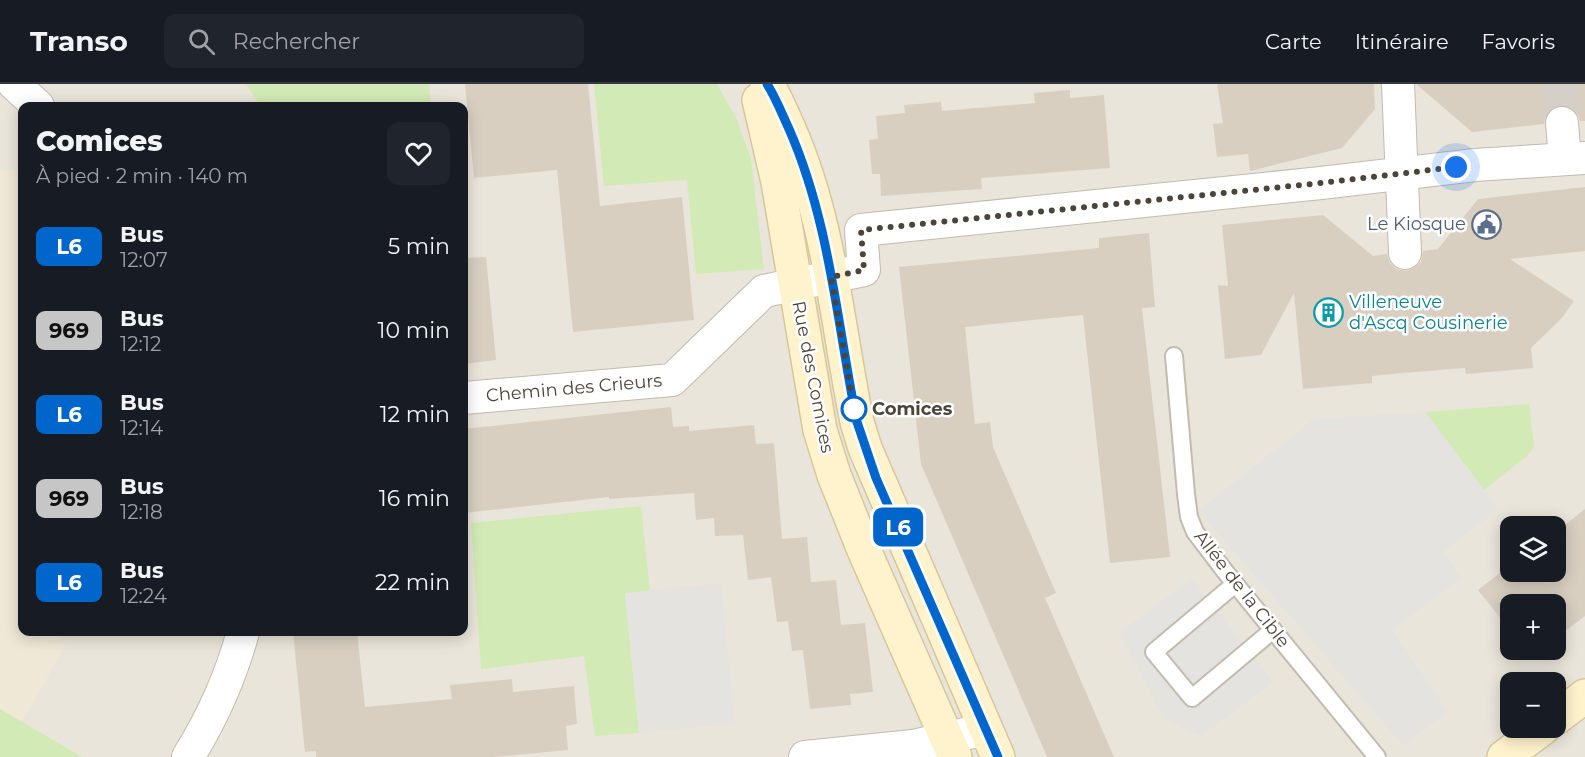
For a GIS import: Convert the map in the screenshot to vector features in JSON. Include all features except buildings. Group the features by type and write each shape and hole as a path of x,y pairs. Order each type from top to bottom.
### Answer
{"street":[{"path":"14,84 34,102"},
{"name":"Rue des Comices","path":"759,84 801,156 822,229 852,395 865,448 992,743"},
{"name":"Rue des Comices","path":"759,84 820,429 834,475 864,550 951,747"},
{"path":"1399,92 1405,253"},
{"path":"1402,174 1474,165 1575,159 1562,123"},
{"name":"Chemin des Crieurs","path":"468,398 672,380 764,291 864,270 861,230 1402,174"},
{"path":"192,756 233,669 242,636"},
{"path":"1566,710 1585,696"},
{"path":"1504,757 1530,738"},
{"path":"805,757 913,746 951,747 992,743"}],"lane":[{"name":"Allée de la Cible","path":"1174,356 1189,517 1195,532 1235,585 1377,757"},
{"path":"1235,585 1154,652 1192,698 1274,630"}],"shaded area":[{"path":"0,84 1585,84 1585,757 0,757"},
{"path":"18,170 18,636 61,636 65,647 22,722 0,709 0,171"},
{"path":"1425,412 1498,509 1443,552 1462,578 1392,630 1448,712 1403,745 1198,511 1314,419"},
{"path":"1192,578 1273,682 1201,736 1165,720 1119,633"},
{"path":"721,583 735,723 639,733 625,593"}],"green space":[{"path":"246,84 429,84 431,102 257,102"},
{"path":"594,84 717,84 737,120 751,159 764,269 696,274 687,180 604,186"},
{"path":"1529,404 1534,447 1527,456 1484,490 1425,412"},
{"path":"641,506 650,591 625,594 639,733 595,736 584,656 481,669 471,523"},
{"path":"0,709 82,757 0,757"}],"tunnel":[{"path":"1560,84 1562,123"}],"bus line":[{"name":"L6","path":"767,84 801,156 815,202 828,254 857,422 865,448 998,757"}],"place":[{"name":"Le Kiosque","path":"1487,224"},
{"name":"Villeneuve d'Ascq Cousinerie","path":"1328,312"},
{"name":"Comices","path":"854,409"}],"route":[{"path":"854,409 831,277 864,270 861,230 1456,167"}]}
